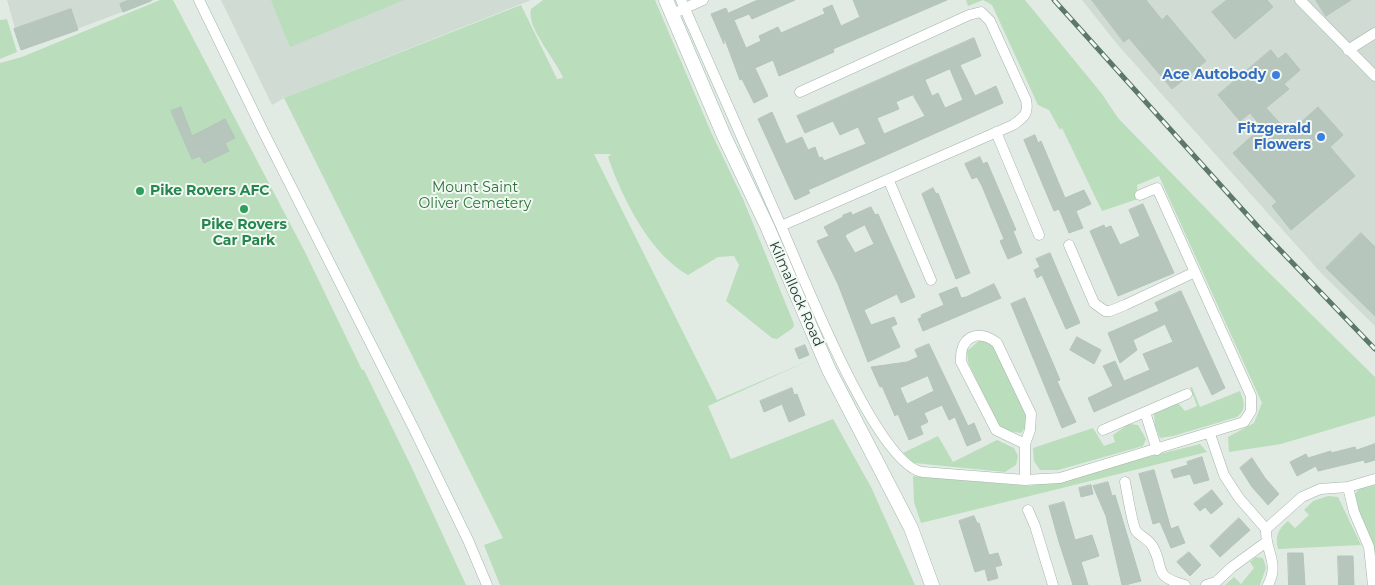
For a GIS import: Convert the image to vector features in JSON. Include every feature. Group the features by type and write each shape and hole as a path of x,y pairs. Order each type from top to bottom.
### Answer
{"main road":[{"name":"Kilmallock Road","path":"666,0 715,114 807,302 842,396 911,528 932,585"}],"street":[{"path":"199,0 263,131 414,428 468,540 487,585"},
{"path":"671,14 683,4 703,0"},
{"path":"1300,0 1375,76"},
{"path":"683,4 781,226 807,302 886,442 910,468 923,472 1025,480 1060,478 1210,434 1244,422 1248,418 1252,403 1251,396 1157,188 1140,195"},
{"path":"781,226 890,181 1013,125 1025,116 1028,110 1026,100 990,21 981,12 972,14 800,92"},
{"path":"1348,50 1375,33"},
{"path":"715,114 728,108"},
{"path":"996,132 1039,235"},
{"path":"890,181 931,280"},
{"path":"1069,245 1094,303 1105,311 1125,305 1194,272"},
{"path":"1024,444 996,430 962,362 961,356 965,343 972,337 989,337 997,343 1031,414 1030,430 1024,444 1025,480"},
{"path":"1103,430 1187,394"},
{"path":"1144,412 1157,450"},
{"path":"1210,434 1224,474 1239,498 1266,529"},
{"path":"1268,585 1272,576 1274,561 1265,543 1266,529 1302,497 1320,489 1348,487 1375,479"},
{"path":"1125,482 1136,531 1148,539 1154,548 1157,564 1163,575 1171,581 1185,585"},
{"path":"1348,487 1354,512 1369,547 1373,585"},
{"path":"1028,510 1035,526 1053,585"},
{"path":"1206,585 1216,582 1232,567 1265,543"}],"shaded area":[{"path":"7,0 154,0 21,50"},
{"path":"221,0 531,0 284,98 272,105"},
{"path":"1082,0 1375,0 1375,326 1322,274 1117,44"}],"green space":[{"path":"160,0 173,0 306,254 411,466 466,585 0,585 0,63 22,57"},
{"path":"271,0 404,0 290,47"},
{"name":"Mount Saint Oliver Cemetery","path":"543,0 655,0 711,132 743,199 794,324 793,328 777,339 772,338 726,301 739,265 734,256 718,257 688,275 674,266 650,239 629,207 608,157 611,154 594,154 717,400 815,358 708,406 731,459 833,419 871,487 915,585 500,585 484,545 503,538 284,98 521,5 557,79 563,78 533,25 531,9"},
{"path":"966,0 983,0 968,6"},
{"path":"983,0 1025,0 1102,94 1118,118 1256,260 1375,377 1375,416 1281,444 1229,452 1228,437 1254,423 1262,403 1159,176 1137,185 1138,199 1102,211 1062,128 1060,130 1049,110 1038,105 992,5"},
{"path":"7,19 17,52 0,59 0,20"},
{"path":"980,340 992,344 1027,418 1025,428 1021,433 1008,431 998,426 968,362 967,351"},
{"path":"1190,387 1192,387 1200,407 1240,391 1243,402 1242,411 1237,417 1160,438 1155,426 1154,414 1178,403 1185,411 1197,406"},
{"path":"1129,424 1138,425 1146,439 1143,446 1058,470 1040,470 1034,461 1033,448 1093,428 1104,446 1115,442 1113,435"},
{"path":"938,436 953,462 997,440 1014,448 1018,456 1016,465 1005,472 914,463 903,453"},
{"path":"1200,444 1207,452 921,523 914,502 913,476 1030,486"},
{"path":"1375,485 1375,567 1358,514 1355,494 1359,489"},
{"path":"1328,496 1338,497 1361,545 1278,549 1277,537 1285,524 1288,521 1295,528 1309,515 1304,510 1313,501"},
{"path":"1256,557 1263,558 1266,568 1260,585 1225,585 1234,577 1241,584 1254,568 1250,562"}],"building":[{"path":"129,0 151,1 123,12 120,4"},
{"path":"758,0 795,0 752,19 749,14 734,20 746,48 761,41 759,36 778,27 781,33 825,14 823,9 832,5 841,26 860,17 853,0 947,0 833,49 834,52 779,76 773,60 755,68 768,96 754,103 742,79 740,80 724,37 724,44 711,14 726,8 728,13"},
{"path":"1092,0 1146,0 1162,20 1167,15 1206,61 1172,89 1129,38 1124,42"},
{"path":"1227,0 1267,0 1273,7 1235,39 1212,12"},
{"path":"1316,0 1351,0 1326,16"},
{"path":"71,9 78,30 21,50 14,29"},
{"path":"974,38 981,56 960,65 975,96 996,86 1003,103 808,190 810,193 795,200 758,119 772,112 786,144 802,137 808,150 815,147 819,158 822,157 824,161 866,144 858,127 840,135 833,121 805,133 797,116","holes":["950,69 963,100 945,108 938,93 932,96 925,80","913,95 925,116 884,134 877,118 899,109 896,102"]},
{"path":"1271,50 1278,59 1286,53 1300,70 1284,84 1289,89 1266,108 1289,133 1318,107 1343,135 1330,147 1355,176 1291,230 1272,206 1277,202 1233,153 1262,127 1250,113 1240,121 1218,95"},
{"path":"181,107 192,136 225,119 235,138 225,143 229,151 204,163 200,156 192,159 171,111"},
{"path":"1035,135 1038,143 1041,141 1065,198 1084,190 1091,204 1076,211 1083,228 1069,233 1059,209 1054,211 1024,140"},
{"path":"980,157 983,164 987,162 1016,230 1013,231 1022,253 1008,259 1000,241 1004,239 982,186 977,177 972,179 965,164"},
{"path":"933,188 936,194 938,193 970,273 956,279 922,194"},
{"path":"1143,204 1174,273 1118,296 1090,231 1104,225 1105,228 1111,226 1120,245 1140,236 1129,210"},
{"path":"871,207 875,215 878,214 915,297 901,303 897,294 864,310 871,325 894,317 897,324 891,327 900,347 868,362 838,284 817,241 829,236 824,227 843,217 843,215 851,212 852,215","holes":["865,225 874,244 855,253 845,236"]},
{"path":"1361,233 1375,247 1375,316 1326,268"},
{"path":"1050,253 1080,323 1066,329 1042,275 1037,278 1034,270 1040,267 1036,259"},
{"path":"994,284 1001,298 923,331 918,319 922,317 921,315 944,305 939,294 957,287 961,298"},
{"path":"1181,291 1225,388 1212,395 1198,366 1094,412 1088,398 1113,386 1103,366 1115,361 1124,381 1150,370 1143,354 1173,342 1165,324 1133,340 1137,350 1120,363 1108,333 1159,311 1155,303"},
{"path":"1025,298 1060,380 1057,381 1076,422 1062,428 1011,304"},
{"path":"1077,337 1101,350 1094,364 1070,350"},
{"path":"929,344 968,426 974,423 981,440 967,446 955,417 949,420 942,405 924,413 928,422 920,426 923,434 909,440 898,414 895,416 882,386 880,387 871,367 907,362 918,357 915,350","holes":["928,376 934,391 907,404 900,388"]},
{"path":"805,345 809,355 799,359 795,349"},
{"path":"792,388 794,395 797,394 805,415 789,422 782,404 764,412 760,401"},
{"path":"1375,444 1375,460 1365,463 1364,460 1318,471 1316,466 1297,476 1290,462 1306,454 1308,458 1331,451 1331,453 1355,447 1356,450"},
{"path":"1202,457 1209,480 1194,484 1190,474 1174,478 1171,470 1188,465 1187,462"},
{"path":"1252,458 1265,478 1279,494 1268,505 1252,487 1240,468"},
{"path":"1154,470 1171,529 1178,526 1185,543 1171,548 1160,522 1153,524 1139,474"},
{"path":"1108,482 1112,496 1115,495 1141,581 1125,585 1122,585 1106,516 1093,486"},
{"path":"1091,485 1093,494 1081,497 1079,488"},
{"path":"1212,490 1223,504 1211,514 1205,507 1200,511 1194,504"},
{"path":"1064,502 1075,540 1092,535 1099,556 1081,562 1088,585 1073,585 1059,542 1049,506"},
{"path":"974,516 977,523 979,523 989,555 998,553 1002,565 995,567 998,578 988,581 985,569 975,572 959,521"},
{"path":"1239,518 1250,530 1220,557 1210,546"},
{"path":"1189,552 1201,565 1190,576 1177,562"},
{"path":"1288,553 1303,553 1305,585 1289,585"},
{"path":"1338,556 1353,556 1354,585 1339,585"}],"railway":[{"path":"1054,0 1260,229 1375,349"}],"place":[{"name":"Ace Autobody","path":"1276,75"},
{"name":"Fitzgerald Flowers","path":"1321,137"},
{"name":"Pike Rovers AFC","path":"140,191"},
{"name":"Pike Rovers Car Park","path":"244,209"}]}
